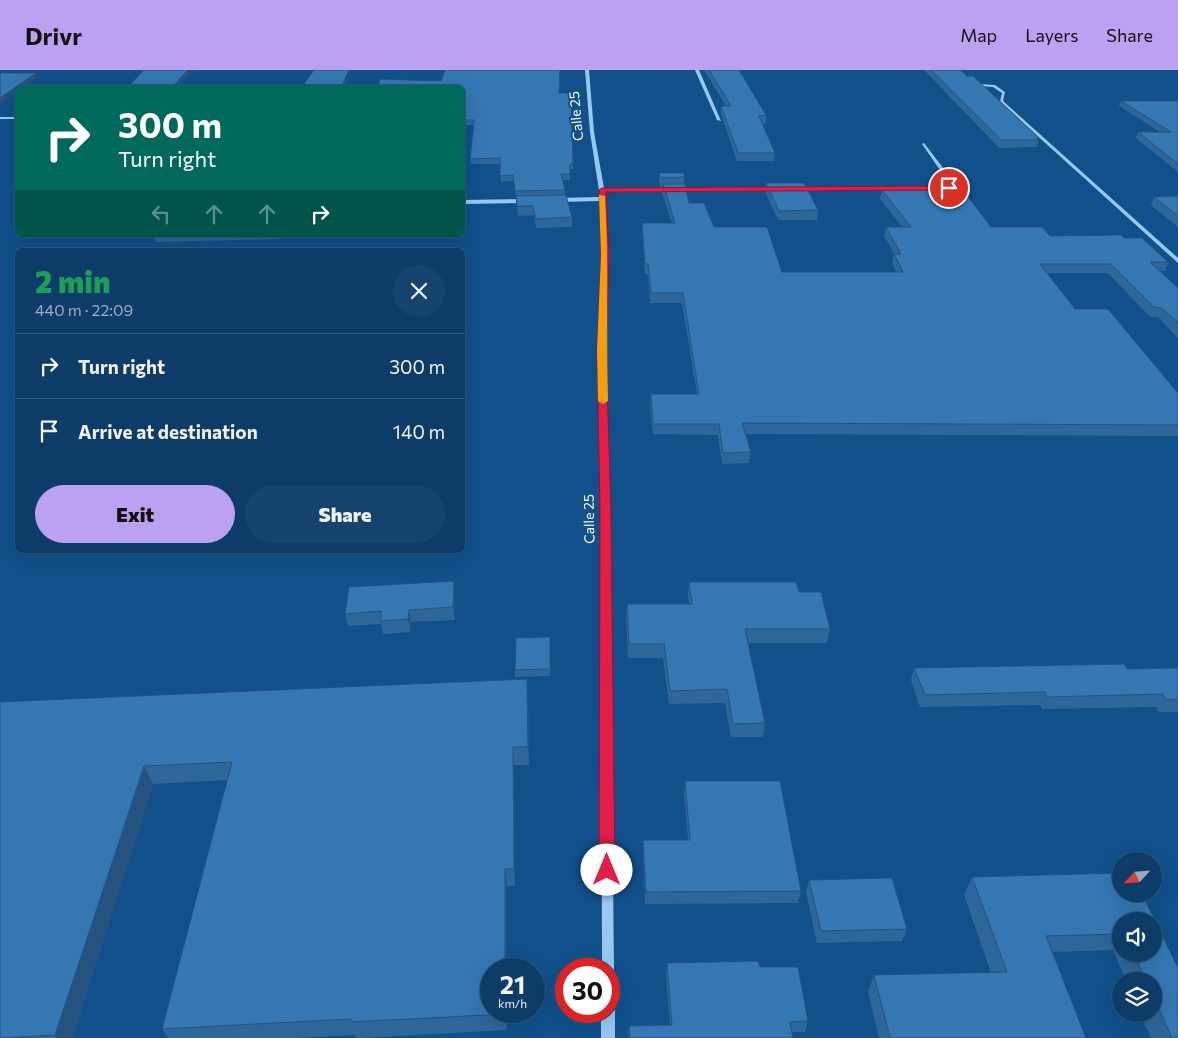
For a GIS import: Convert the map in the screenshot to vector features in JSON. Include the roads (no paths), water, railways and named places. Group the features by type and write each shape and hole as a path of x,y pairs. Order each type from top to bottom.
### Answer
{"street":[{"name":"Calle 25","path":"587,70 592,132 602,194 605,255 602,350 606,520 608,958"},
{"path":"697,70 719,120"},
{"path":"980,85 999,88 1004,92 1001,101 1178,261"},
{"path":"0,118 15,118"},
{"path":"790,189 955,187 924,144"},
{"path":"552,200 602,194 780,189"},
{"path":"465,202 532,200"},
{"path":"608,1023 608,1038"}]}
